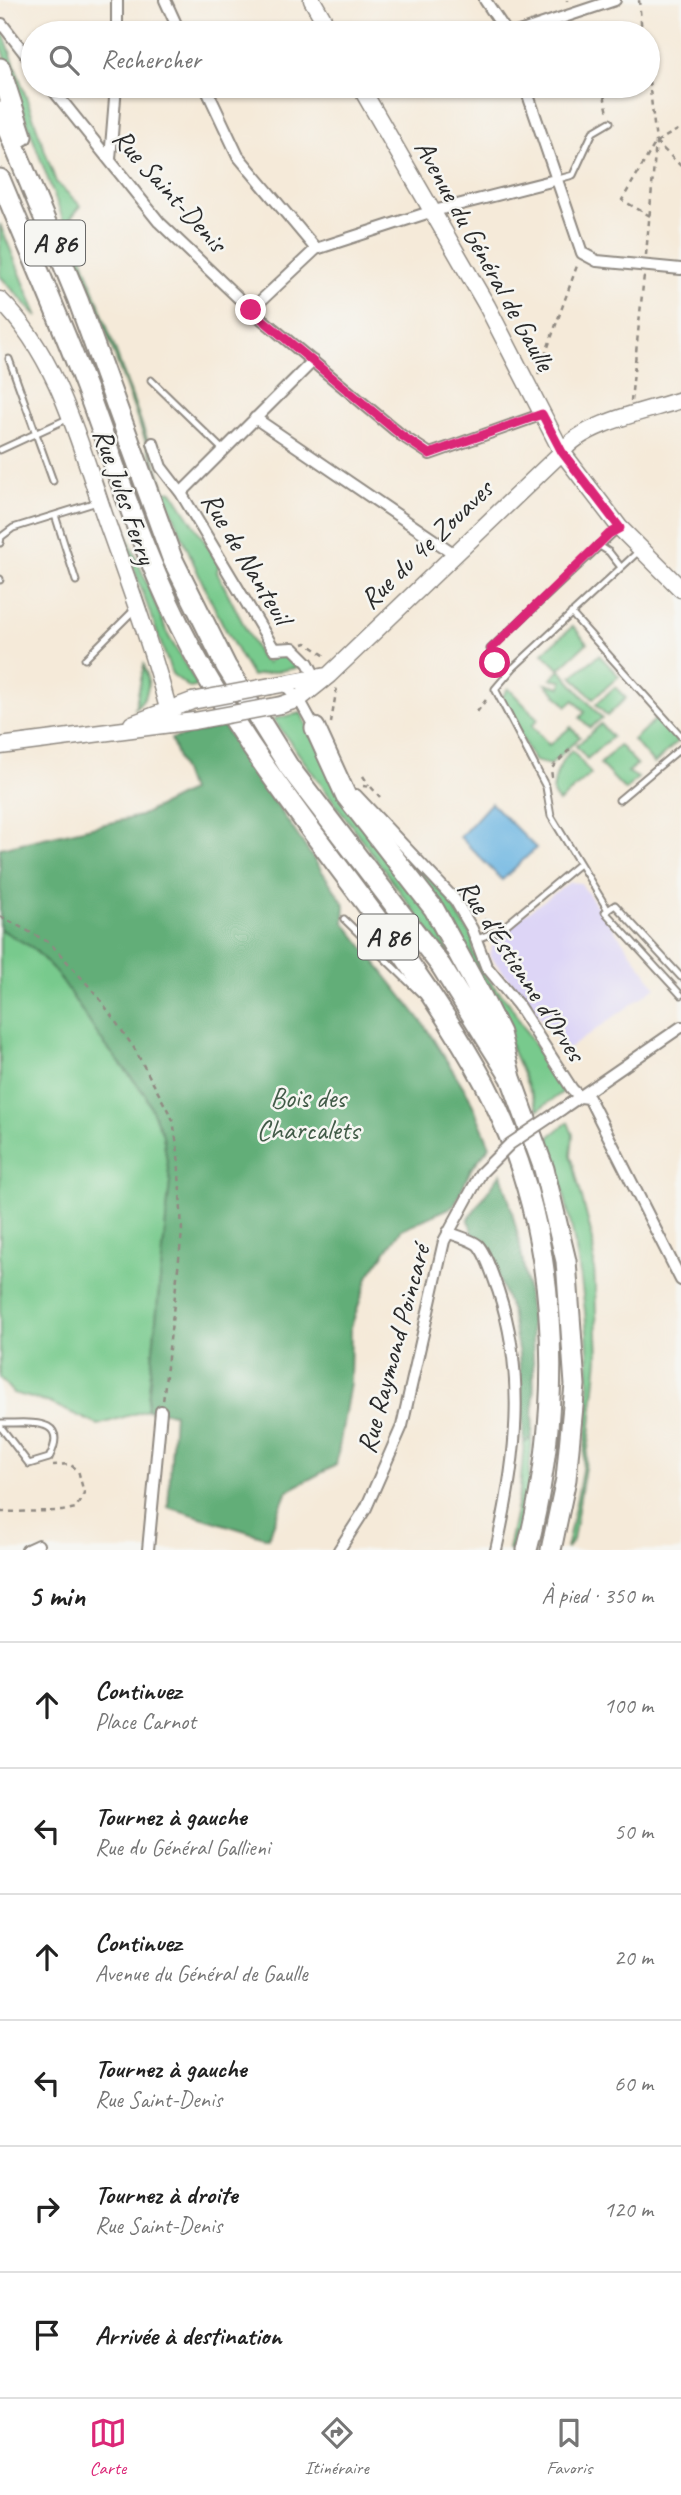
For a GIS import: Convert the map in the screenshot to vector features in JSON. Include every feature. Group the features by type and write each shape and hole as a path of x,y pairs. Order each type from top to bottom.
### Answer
{"highway":[{"path":"0,68 20,126 32,185"},
{"name":"A 86","path":"0,111 32,185 172,558 226,666 289,767 440,966 511,1078 547,1180 566,1261 573,1340 572,1429 566,1479 551,1550"},
{"name":"A 86","path":"0,179 78,365 150,559 191,648 241,732 439,1009 486,1086 518,1166 533,1216 545,1277 552,1356 549,1426 542,1485 527,1550"},
{"path":"322,728 346,796 434,909 500,1033 511,1078"}],"main road":[{"path":"312,0 324,21"},
{"name":"Avenue du Général de Gaulle","path":"367,98 486,306 562,452 620,528 640,551 649,554 681,589"},
{"name":"Rue Jules Ferry","path":"0,300 31,333 69,418 100,501 170,716"},
{"name":"Rue du 4e Zouaves","path":"170,716 194,721 281,705 299,699 330,676 453,553 562,452 574,437 681,400"},
{"name":"Rue du 4e Zouaves","path":"0,746 124,728 170,716 192,701 330,676"}],"street":[{"path":"117,0 117,21"},
{"path":"166,0 175,21"},
{"path":"485,0 499,21"},
{"path":"552,21 615,0"},
{"path":"2,24 21,49"},
{"name":"Rue Saint-Denis","path":"60,98 159,222 251,310 401,435 429,454 542,414"},
{"path":"110,159 115,98"},
{"path":"211,98 238,156 316,249"},
{"path":"529,98 582,253 597,261 681,269"},
{"path":"251,310 316,249 430,212 555,180"},
{"name":"Rue de Nanteuil","path":"313,361 181,493 274,649 293,648 308,663 330,676"},
{"path":"255,418 453,553"},
{"path":"153,443 162,467 181,493"},
{"name":"Rue d'Estienne d'Orves","path":"277,685 299,699 322,728 355,794 455,900 477,939 486,966 518,1005 580,1097 589,1098 681,1280"},
{"name":"Rue Raymond Poincaré","path":"339,1550 366,1508 402,1426 448,1232 481,1173 510,1144 681,1027"},
{"path":"448,1232 477,1245 493,1276 505,1311 515,1373 517,1420 512,1480 496,1550"},
{"path":"148,1550 162,1411"},
{"path":"27,1550 38,1545"}],"lane":[{"path":"555,180 573,175 593,132 610,122"},
{"path":"9,359 53,481"},
{"path":"151,380 223,450"},
{"path":"0,450 69,418"},
{"path":"0,543 2,537 12,528 100,501"},
{"path":"55,515 76,581"},
{"path":"513,668 503,668 495,663 491,649 598,545 620,528"},
{"path":"598,545 610,552 620,566"},
{"path":"608,910 551,816 546,786 497,698 495,689 513,668 620,566 640,551"},
{"path":"85,659 136,608"},
{"path":"571,613 681,736"},
{"path":"638,689 644,684"},
{"path":"619,800 681,748"},
{"path":"477,939 500,930 578,864"},
{"path":"681,977 615,905 605,912 681,995"},
{"path":"344,919 407,983 439,1009"},
{"path":"45,1424 52,1429 56,1439 54,1449 49,1458 40,1463 29,1464 0,1425 45,1424"}],"path":[{"path":"639,0 641,21"},
{"path":"605,98 610,122"},
{"path":"633,415 630,405 656,142 651,98"},
{"path":"650,216 622,200 656,142 681,128"},
{"path":"656,142 681,166"},
{"path":"531,390 582,253"},
{"path":"293,648 306,643 330,676 322,728"},
{"path":"477,712 488,697"},
{"path":"551,769 570,748"},
{"path":"363,776 380,797"},
{"path":"356,780 360,786 371,787"},
{"path":"0,916 50,943 97,995 134,1048 173,1120 178,1152 182,1232 162,1411"},
{"path":"484,919 489,925"},
{"path":"0,1512 62,1511 76,1508 84,1493 78,1470 69,1464 40,1463"}],"shaded area":[{"path":"570,882 581,883 656,987 567,1050 490,956 494,936"}],"green space":[{"path":"0,23 21,83 21,98 26,98 56,182 81,206 69,220 166,492 172,491 219,563 217,572 260,657 267,663 273,655 297,658 301,667 252,676 209,596 172,512 38,153 0,40"},
{"path":"0,224 38,317 0,276"},
{"path":"112,507 116,509 169,637 198,686 190,688 172,674"},
{"path":"573,626 587,643 559,669 543,653"},
{"path":"599,655 619,676 593,699 572,676"},
{"path":"144,665 148,688 135,708"},
{"path":"560,670 602,718 590,728 580,718 585,712 574,700 567,706 546,684 561,687 562,681 551,679"},
{"path":"615,687 626,698 607,716 596,704"},
{"path":"508,688 538,719 532,726 549,745 571,727 580,737 550,765 534,761 501,699"},
{"path":"301,713 322,755 431,914 456,968 273,719"},
{"path":"657,718 678,741 654,764 633,740"},
{"path":"601,724 612,737 587,759 576,746"},
{"name":"Bois des Charcalets","path":"223,726 345,905 344,922 423,1023 469,1096 490,1146 471,1169 454,1206 402,1229 369,1275 351,1327 350,1383 336,1465 287,1491 268,1538 168,1507 174,1413 147,1410 170,1181 163,1135 145,1094 102,1041 56,972 33,948 0,929 0,848 140,816 190,791 171,739"},
{"path":"619,745 637,764 628,772 638,778 625,790 600,764"},
{"path":"572,750 591,774 559,802 553,794 556,775"},
{"path":"399,847 449,900 473,939 473,951 482,973 509,1003 563,1092 538,1110 509,1041 460,941"},
{"path":"0,929 33,948 56,972 102,1041 145,1094 163,1135 170,1181 147,1410 98,1425 50,1403 13,1393 0,1378"},
{"path":"568,1122 573,1135 571,1155 593,1241 598,1358 590,1436 573,1540 566,1549 584,1458 589,1390 586,1317 581,1281 549,1137"},
{"path":"501,1173 525,1271 532,1337 532,1438 524,1443 519,1355 511,1311 484,1240 473,1234 468,1219"},
{"path":"532,1438 527,1500 515,1550 508,1550 520,1490 524,1443"}],"water":[{"path":"491,803 536,848 502,880 460,837"}],"route":[{"path":"251,310 401,435 429,454 542,414 562,452 620,528 609,534 491,649 490,657 495,663"}]}
